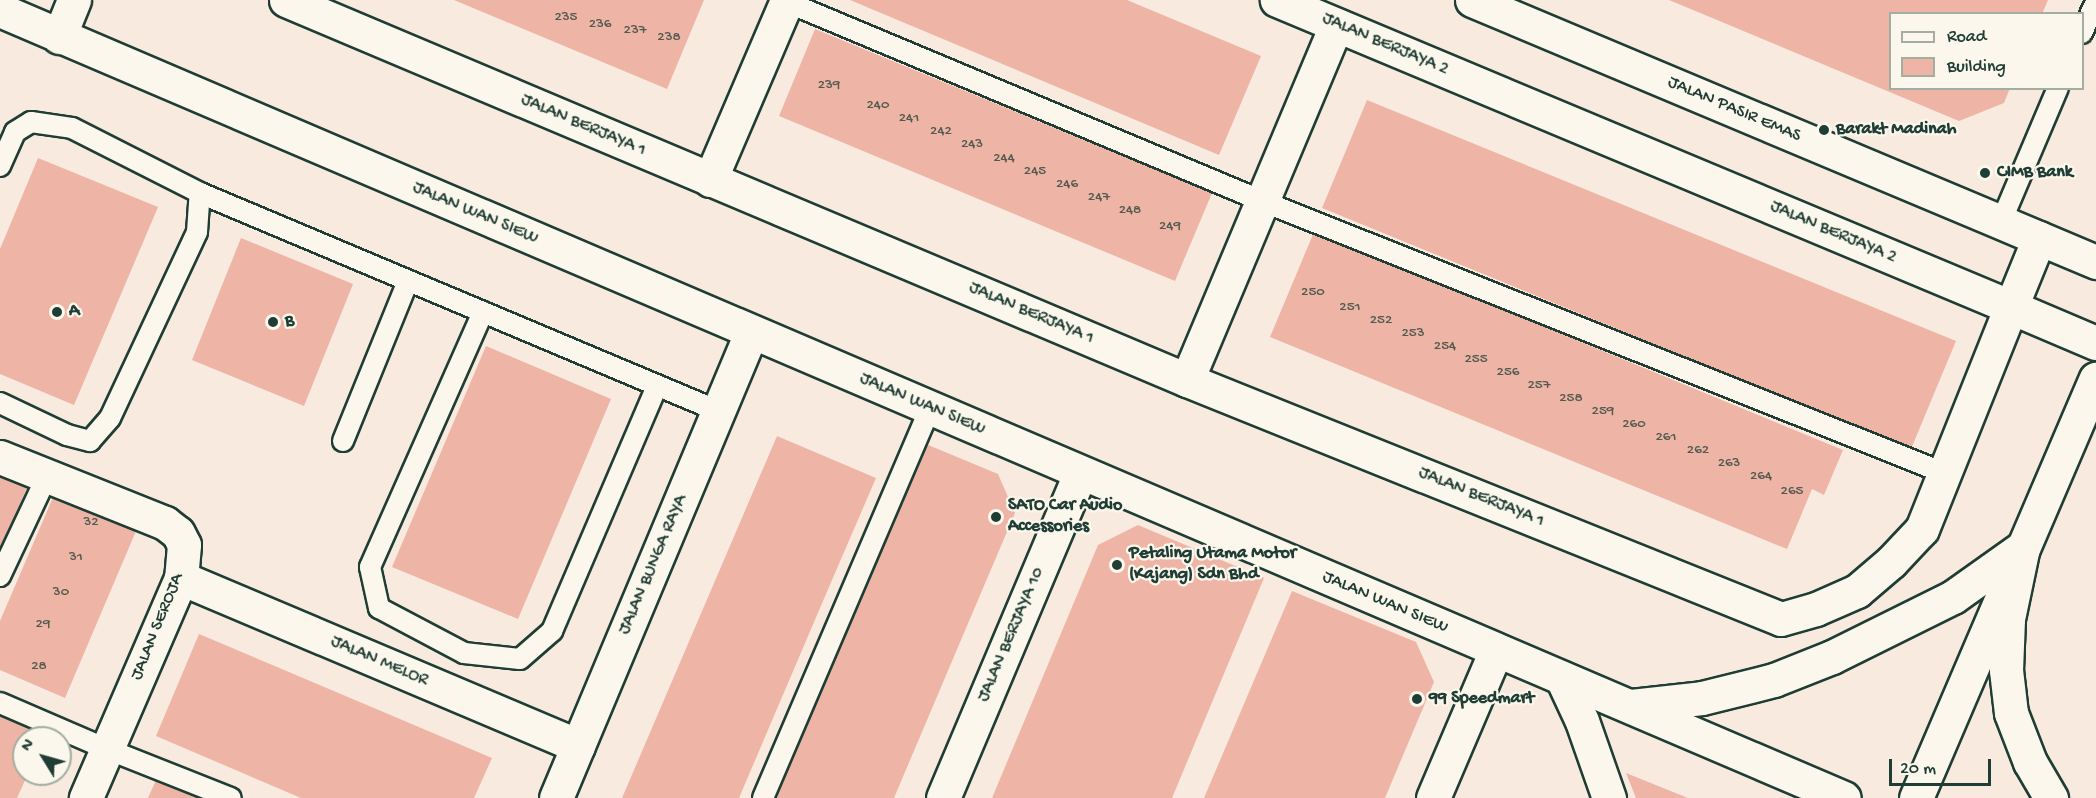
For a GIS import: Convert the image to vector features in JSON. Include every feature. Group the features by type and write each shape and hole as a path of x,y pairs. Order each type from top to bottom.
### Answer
{"street":[{"path":"59,37 74,0"},
{"name":"JALAN BERJAYA 1","path":"286,0 1187,380 1780,619 1816,609 1857,591 1891,562 1922,529 1944,473"},
{"name":"JALAN BERJAYA 2","path":"1276,0 2096,343"},
{"name":"JALAN PASIR EMAS","path":"1472,0 2096,262"},
{"path":"710,180 787,1"},
{"name":"JALAN WAN SIEW","path":"0,10 1844,798"},
{"path":"1187,380 1336,25"},
{"path":"1944,473 2039,238"},
{"name":"JALAN BUNGA RAYA","path":"556,798 752,333"},
{"path":"1916,798 2096,379"},
{"name":"JALAN SEROJA","path":"0,457 165,523 178,533 184,545 181,578 86,798"},
{"name":"JALAN BERJAYA 10","path":"943,798 1080,473"},
{"path":"1629,707 1702,698 1774,680 1832,657 1953,597 2023,547"},
{"path":"2023,547 2008,620 2006,670 2011,713 2030,762 2051,798"},
{"name":"JALAN MELOR","path":"181,578 578,746"},
{"path":"1433,798 1496,650"},
{"path":"1562,678 1582,721 1609,798"},
{"path":"1791,775 1816,798"}],"lane":[{"path":"787,1 1262,201 1944,473"},
{"path":"2084,29 2096,2"},
{"path":"2001,222 2057,90"},
{"path":"0,166 15,132 32,122 72,128 200,193 718,411"},
{"path":"0,403 67,435 90,441 110,418 197,232 200,193"},
{"path":"343,441 408,281"},
{"path":"483,312 370,567 379,608 464,653 520,659 552,631 657,386"},
{"path":"763,798 930,408"},
{"path":"0,576 47,476"},
{"path":"0,703 107,750 231,798"}],"building":[{"path":"454,0 704,0 667,89"},
{"path":"850,0 1127,0 1261,56 1219,155"},
{"path":"1669,0 2048,0 2043,12 1889,12 1889,90 2009,90 2004,103 1959,121"},
{"path":"815,29 1212,193 1175,281 779,116"},
{"path":"1367,100 1956,341 1911,449 1322,208"},
{"name":"A","path":"38,158 158,207 74,405 0,374 0,249"},
{"path":"1314,232 1843,450 1824,495 1812,489 1787,549 1270,337"},
{"name":"B","path":"241,238 353,284 304,406 192,360"},
{"path":"486,346 611,399 518,619 392,567"},
{"path":"777,436 876,478 739,798 622,798"},
{"path":"921,442 998,474 1015,513 894,798 770,798"},
{"path":"0,465 31,478 0,550"},
{"path":"57,488 139,524 65,698 0,670 0,621"},
{"path":"1138,525 1264,578 1172,798 992,798 1098,545"},
{"path":"1292,591 1416,642 1434,682 1385,798 1204,798"},
{"path":"199,634 492,758 474,798 301,798 156,736"},
{"path":"0,709 40,726 12,726 12,786 22,786 17,798 0,798"},
{"path":"161,769 229,798 148,798"},
{"path":"1626,773 1688,798 1636,798"}],"place":[{"name":"Barakt Madinah","path":"1824,130"},
{"name":"CIMB Bank","path":"1985,173"},
{"name":"A","path":"57,312"},
{"name":"B","path":"273,322"},
{"name":"SATO Car Audio Accessories","path":"996,517"},
{"name":"Petaling Utama Motor (Kajang) Sdn Bhd","path":"1117,565"},
{"name":"99 Speedmart","path":"1417,699"}]}
